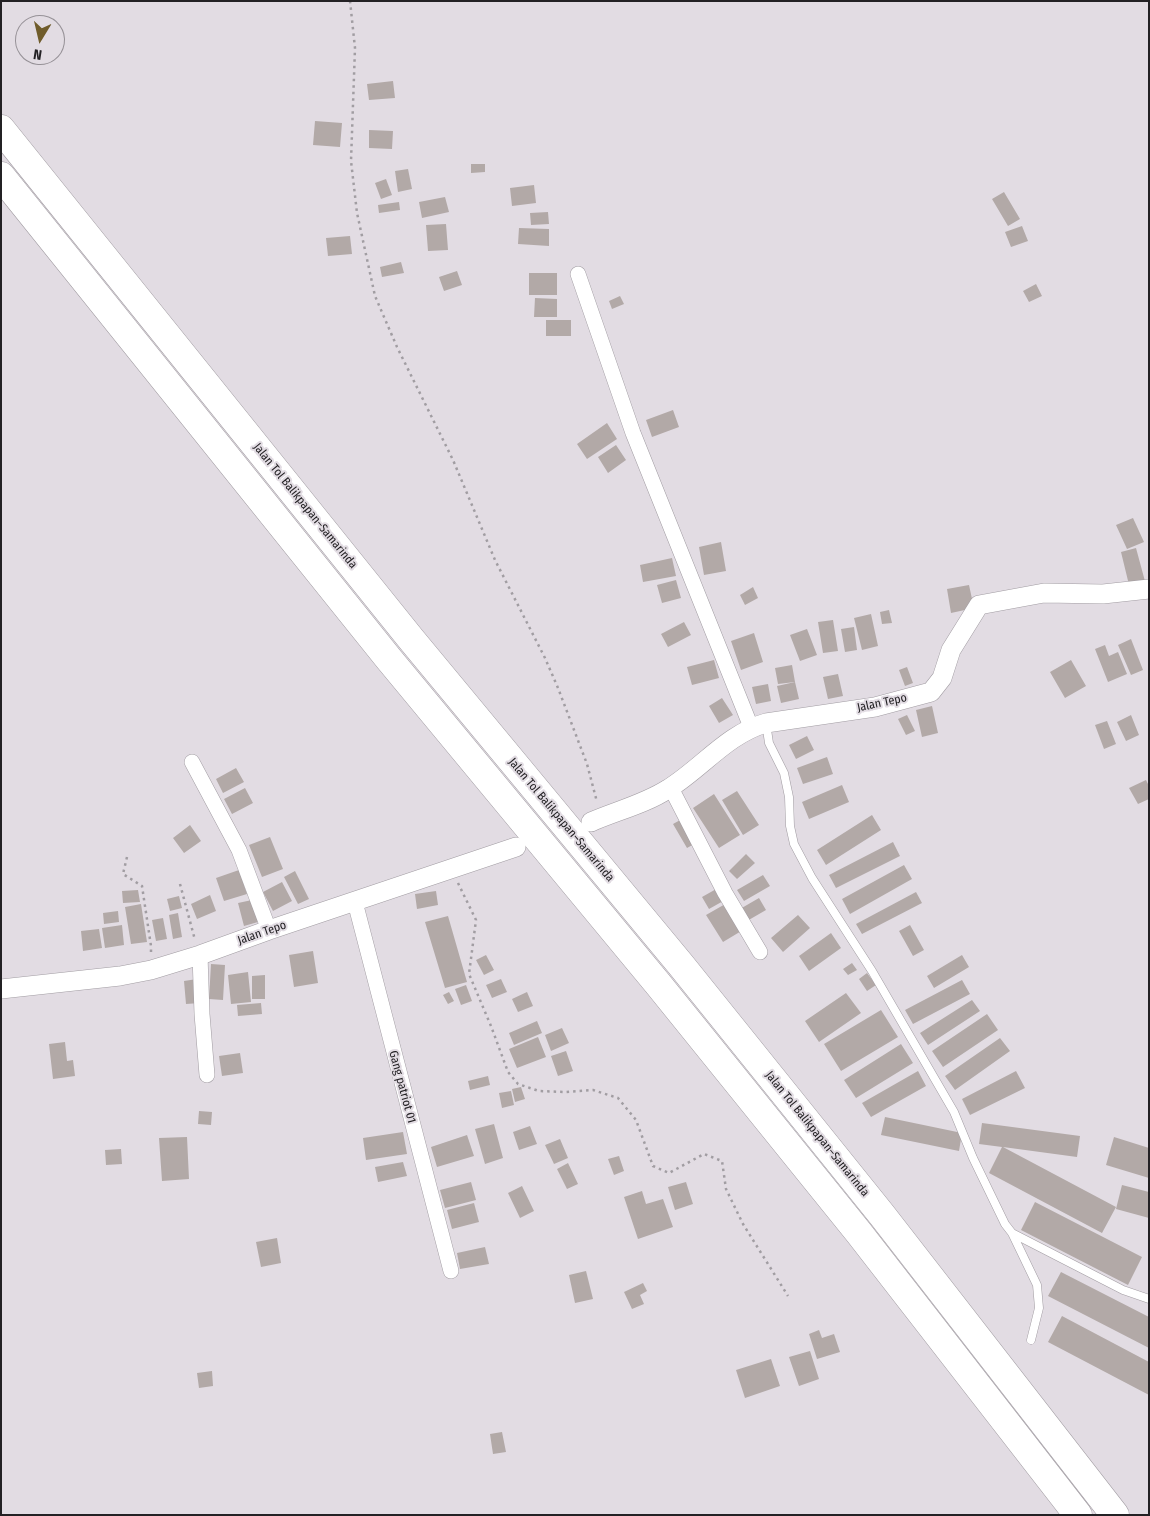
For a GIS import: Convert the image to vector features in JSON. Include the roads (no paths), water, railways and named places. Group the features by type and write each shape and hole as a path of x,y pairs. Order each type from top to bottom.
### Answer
{"highway":[{"name":"Jalan Tol Balikpapan–Samarinda","path":"1,129 405,631 681,965 870,1200 1115,1515"},
{"path":"1,176 388,658 658,984 853,1226 1078,1515"}],"street":[{"path":"578,274 633,433 663,508 759,725"},
{"name":"Jalan Tepo","path":"596,819 670,788 726,743 759,725 875,707 931,692 942,678 951,650 979,605 1044,593 1103,594 1149,589"},
{"path":"192,762 239,850 269,930"},
{"path":"670,788 725,893 760,952"},
{"name":"Jalan Tepo","path":"1,989 120,976 151,970 200,956 269,930 516,847"},
{"name":"Gang patriot 01","path":"355,902 451,1271"},
{"path":"200,956 207,1075"}],"lane":[{"path":"759,725 784,773 789,797 790,826 794,844 812,878 872,971 954,1112 973,1158 1037,1285 1039,1308 1031,1340"},
{"path":"1012,1233 1123,1290 1149,1299"}]}
